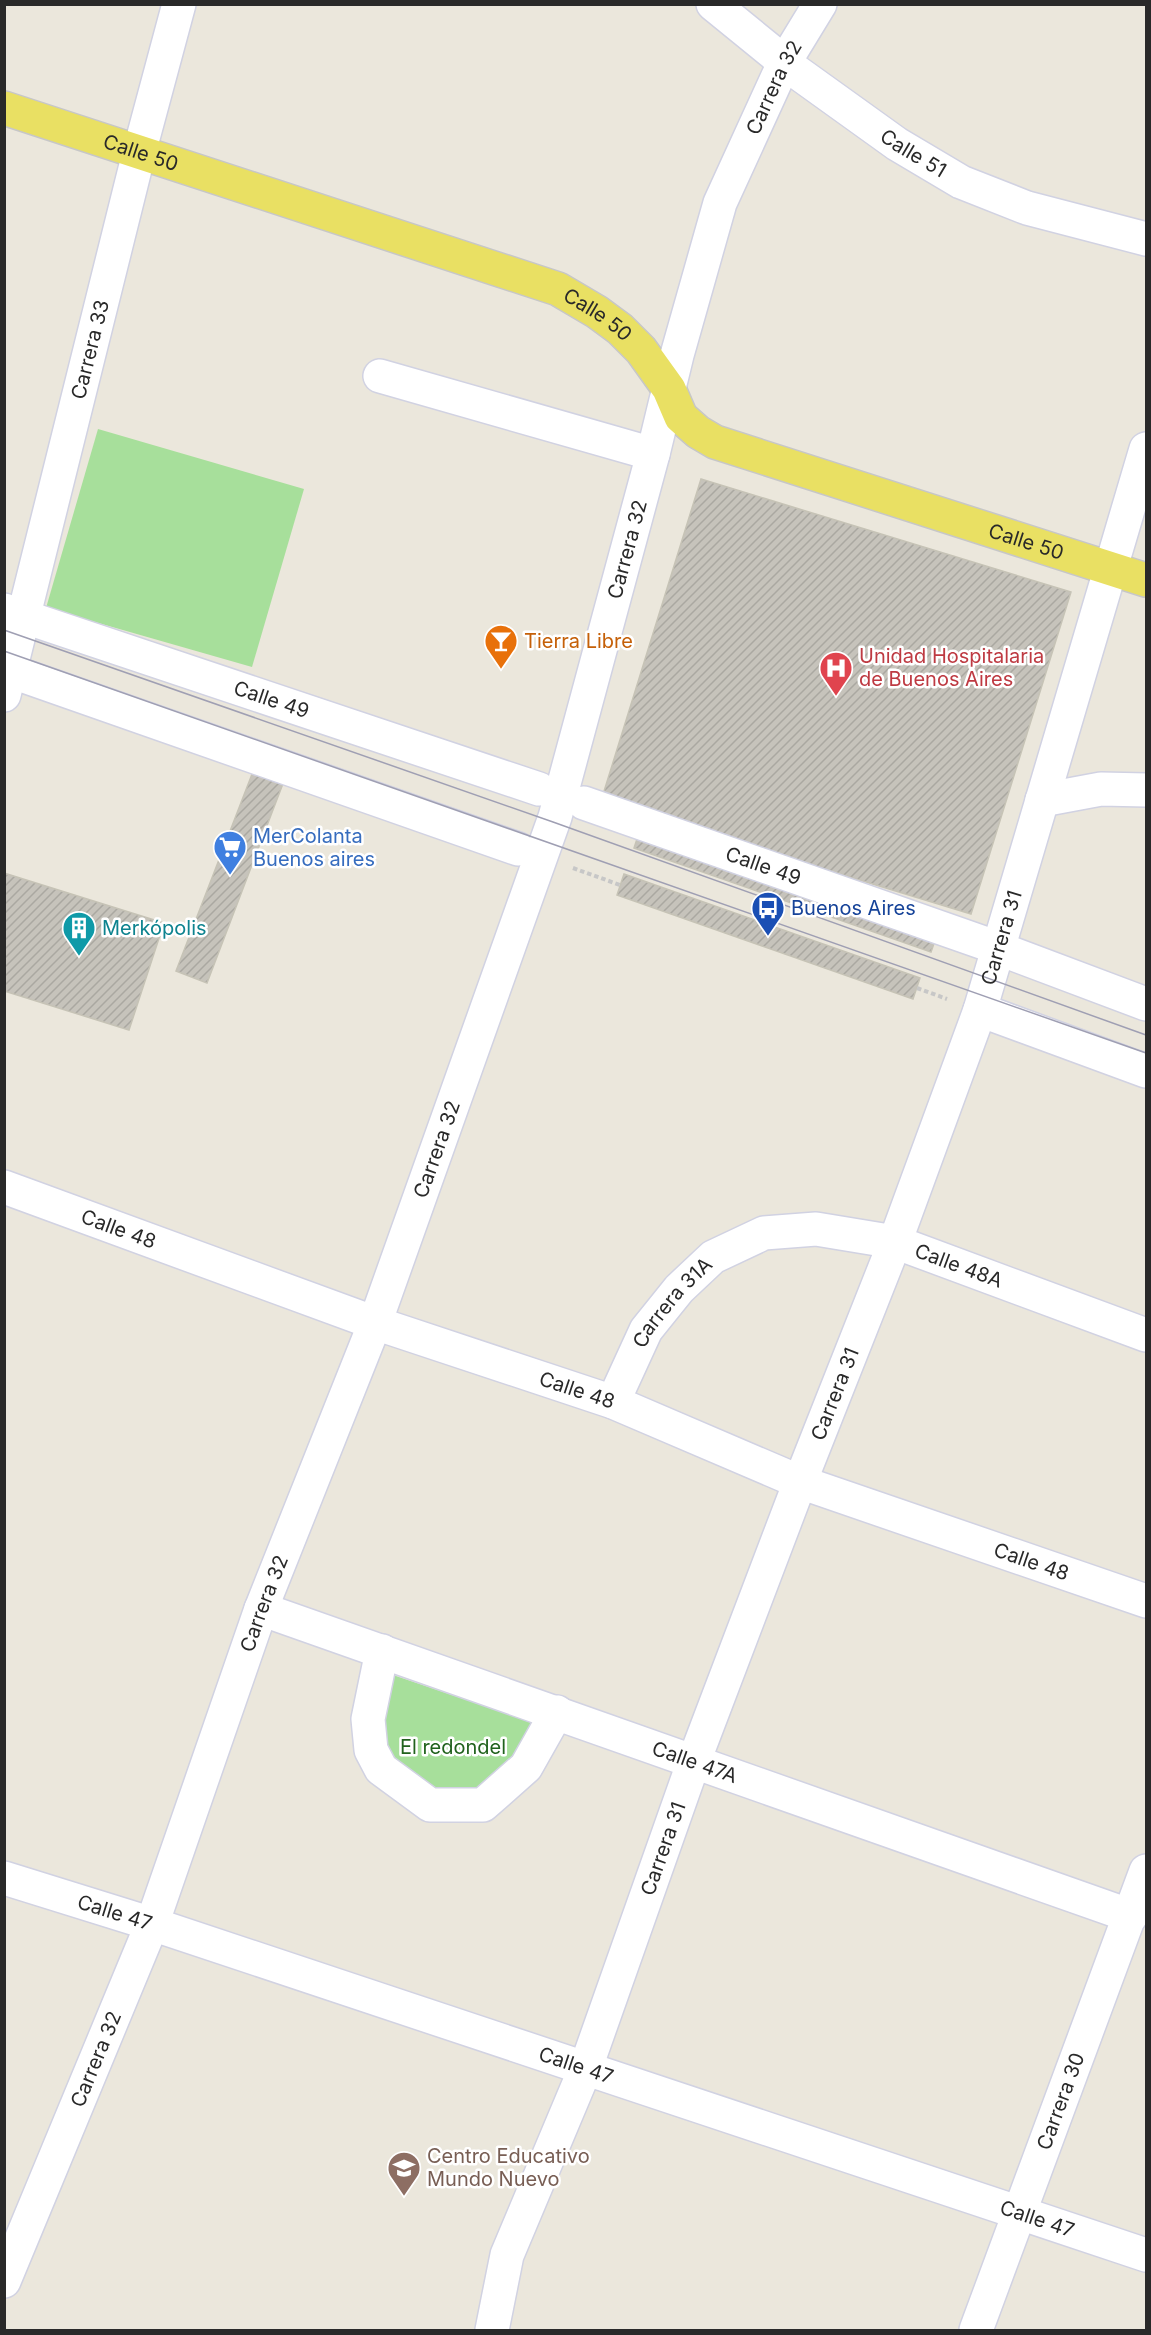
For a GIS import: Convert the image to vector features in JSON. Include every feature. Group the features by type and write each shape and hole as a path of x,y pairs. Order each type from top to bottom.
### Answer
{"main road":[{"name":"Calle 50","path":"4,108 558,289 621,329 641,350 669,390 681,417 698,432 715,442 1112,567 1146,580"}],"street":[{"name":"Carrera 33","path":"7,678 14,614 179,4"},
{"name":"Calle 51","path":"713,4 784,63 897,144 961,182 1027,208 1146,239"},
{"name":"Carrera 32","path":"4,2280 152,1924 261,1609 375,1323 555,817 653,454 677,355 720,203 784,63 820,4"},
{"path":"380,376 653,454"},
{"name":"Carrera 31","path":"492,2331 507,2254 586,2067 694,1761 800,1482 895,1242 980,1010 1146,448"},
{"name":"Calle 49","path":"14,614 539,789"},
{"path":"7,678 518,849"},
{"path":"1042,800 1101,789 1146,790"},
{"name":"Calle 49","path":"584,803 999,948 1146,1004"},
{"path":"980,1010 1146,1071"},
{"name":"Calle 48","path":"4,1187 375,1323 613,1402 800,1482 1146,1601"},
{"name":"Calle 48A","path":"764,1233 816,1228 895,1242 1146,1335"},
{"name":"Carrera 31A","path":"613,1402 646,1330 679,1289 713,1257 764,1233"},
{"name":"Calle 47A","path":"261,1609 1131,1916"},
{"path":"382,1651 368,1719 371,1750 381,1769 429,1805 483,1805 526,1767 557,1712"},
{"name":"Carrera 30","path":"976,2331 1146,1871"},
{"name":"Calle 47","path":"4,1878 152,1924 586,2067 1146,2255"}],"path":[{"path":"572,867 620,885"}],"green space":[{"path":"98,429 304,489 252,667 46,608"},
{"name":"El redondel","path":"390,1674 543,1726 499,1790 434,1791 396,1763 382,1732"}],"building":[{"name":"Unidad Hospitalaria de Buenos Aires","path":"701,479 1071,592 971,914 601,801"},
{"name":"MerColanta Buenos aires","path":"254,769 284,781 207,983 176,971"},
{"name":"Buenos Aires","path":"641,827 938,932 931,952 634,848"},
{"name":"Merkópolis","path":"4,873 164,923 129,1030 4,991"},
{"name":"Buenos Aires","path":"624,874 920,978 913,999 617,895"}],"tram line":[{"path":"4,630 553,822 1146,1035"},
{"path":"4,651 1146,1053"}],"place":[{"name":"Tierra Libre","path":"501,670"},
{"name":"Unidad Hospitalaria de Buenos Aires","path":"836,697"},
{"name":"MerColanta Buenos aires","path":"230,876"},
{"name":"Buenos Aires","path":"768,937"},
{"name":"Merkópolis","path":"79,957"},
{"name":"Centro Educativo Mundo Nuevo","path":"404,2197"}]}
